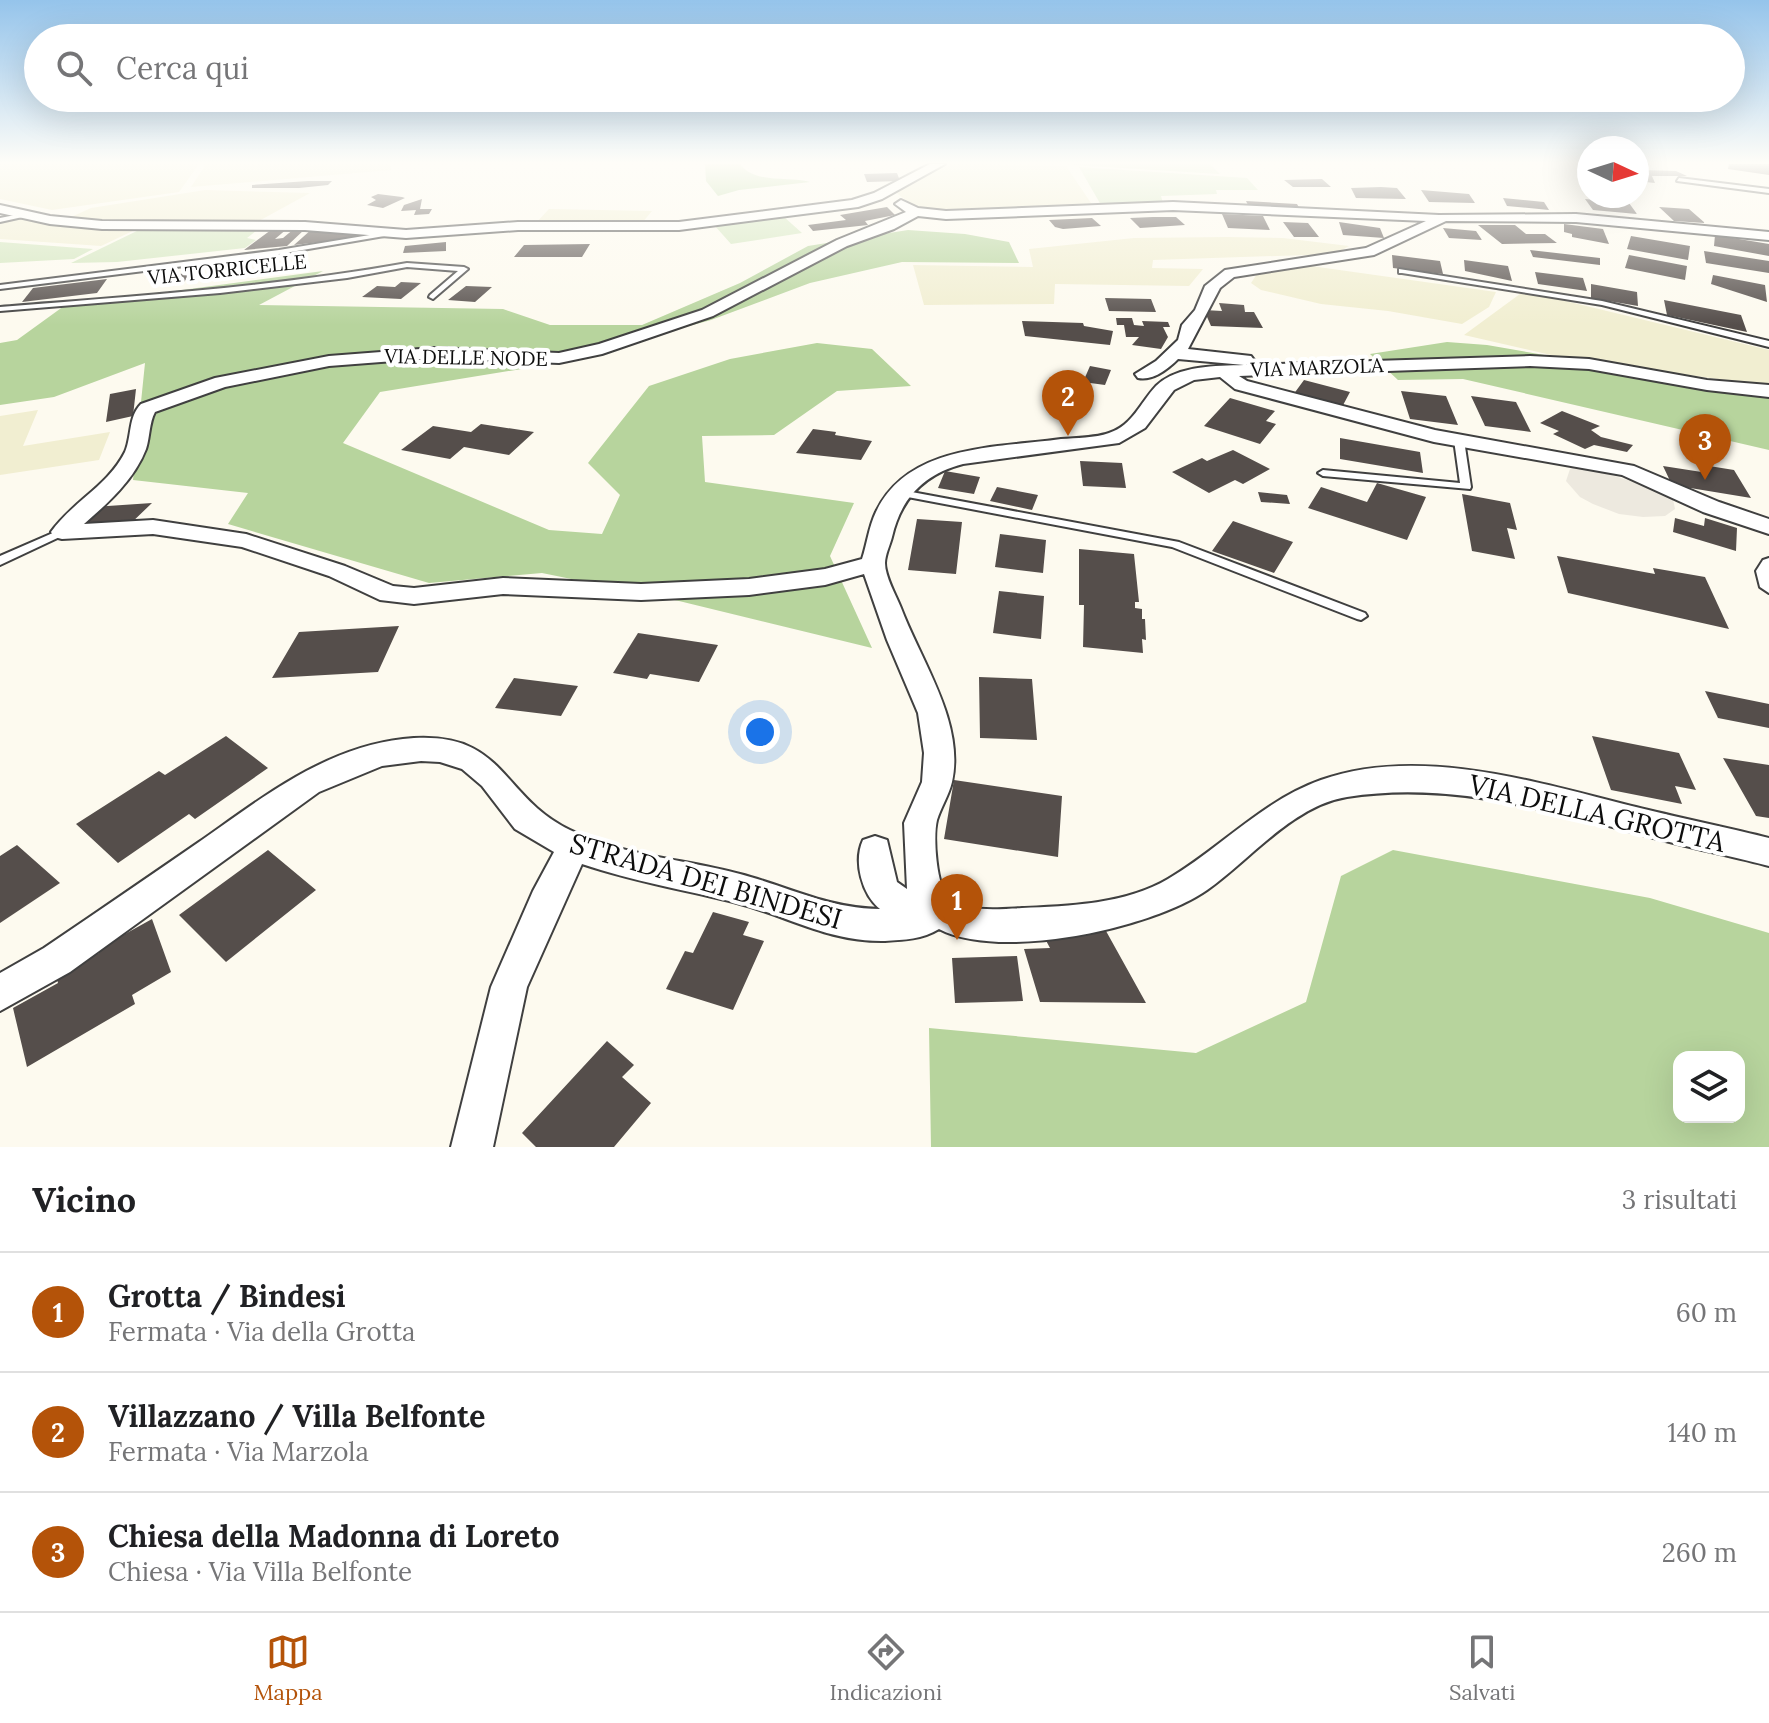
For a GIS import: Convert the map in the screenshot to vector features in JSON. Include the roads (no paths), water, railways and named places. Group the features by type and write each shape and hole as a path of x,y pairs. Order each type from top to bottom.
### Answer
{"street":[{"name":"VIA TORRICELLE","path":"47,218 114,225 305,226 394,233 518,226 692,225 753,218"},
{"name":"VIA DELLE NODE","path":"62,532 108,490 122,472 136,449 143,413 158,404 221,382 329,361 398,354 559,358 575,355 631,340 730,303 831,248 907,218"},
{"path":"1144,374 1162,365 1186,342 1190,325 1202,311 1213,286 1230,273 1369,252 1443,218"},
{"path":"1514,218 1576,218 1769,236"},
{"path":"1174,353 1212,355 1277,368"},
{"name":"VIA MARZOLA","path":"873,564 887,512 913,479 935,465 1112,439 1134,429 1146,418 1162,391 1188,376 1277,368 1530,361 1589,364 1707,385 1769,391"},
{"path":"1227,371 1229,377 1252,389 1459,440 1596,466 1630,469 1661,488 1769,527"},
{"name":"VIA DELLE NODE","path":"62,532 153,527 246,541 337,571 389,594 414,596 503,586 641,592 749,587 825,577 873,564"},
{"path":"873,564 900,640 932,713 939,753 937,782 920,823 922,885 930,914"},
{"path":"1769,564 1765,571 1769,587"},
{"name":"STRADA DEI BINDESI","path":"0,993 57,960 308,783 370,757 415,750 462,755 494,778 517,813 534,827 573,848 623,864 741,889 838,922 903,924 930,914"},
{"name":"VIA DELLA GROTTA","path":"930,914 960,922 1018,924 1102,914 1147,904 1176,892 1304,799 1336,787 1397,779 1419,778 1501,786 1769,852"},
{"path":"472,1147 509,987 545,902 573,848"},
{"path":"875,850 881,890 930,914"}],"lane":[{"name":"VIA TORRICELLE","path":"0,287 279,252 394,233"},
{"name":"VIA TORRICELLE","path":"0,309 220,291 347,276 407,265 464,269 433,297"},
{"path":"1402,271 1602,303 1769,344"},
{"path":"1323,473 1466,487 1459,440"},
{"path":"901,493 1175,544 1361,616"},
{"name":"VIA DELLE NODE","path":"0,561 62,532"}],"place":[{"name":"Villazzano / Villa Belfonte","path":"1068,436"},
{"name":"Chiesa della Madonna di Loreto","path":"1705,480"},
{"name":"Grotta / Bindesi","path":"957,940"}]}
